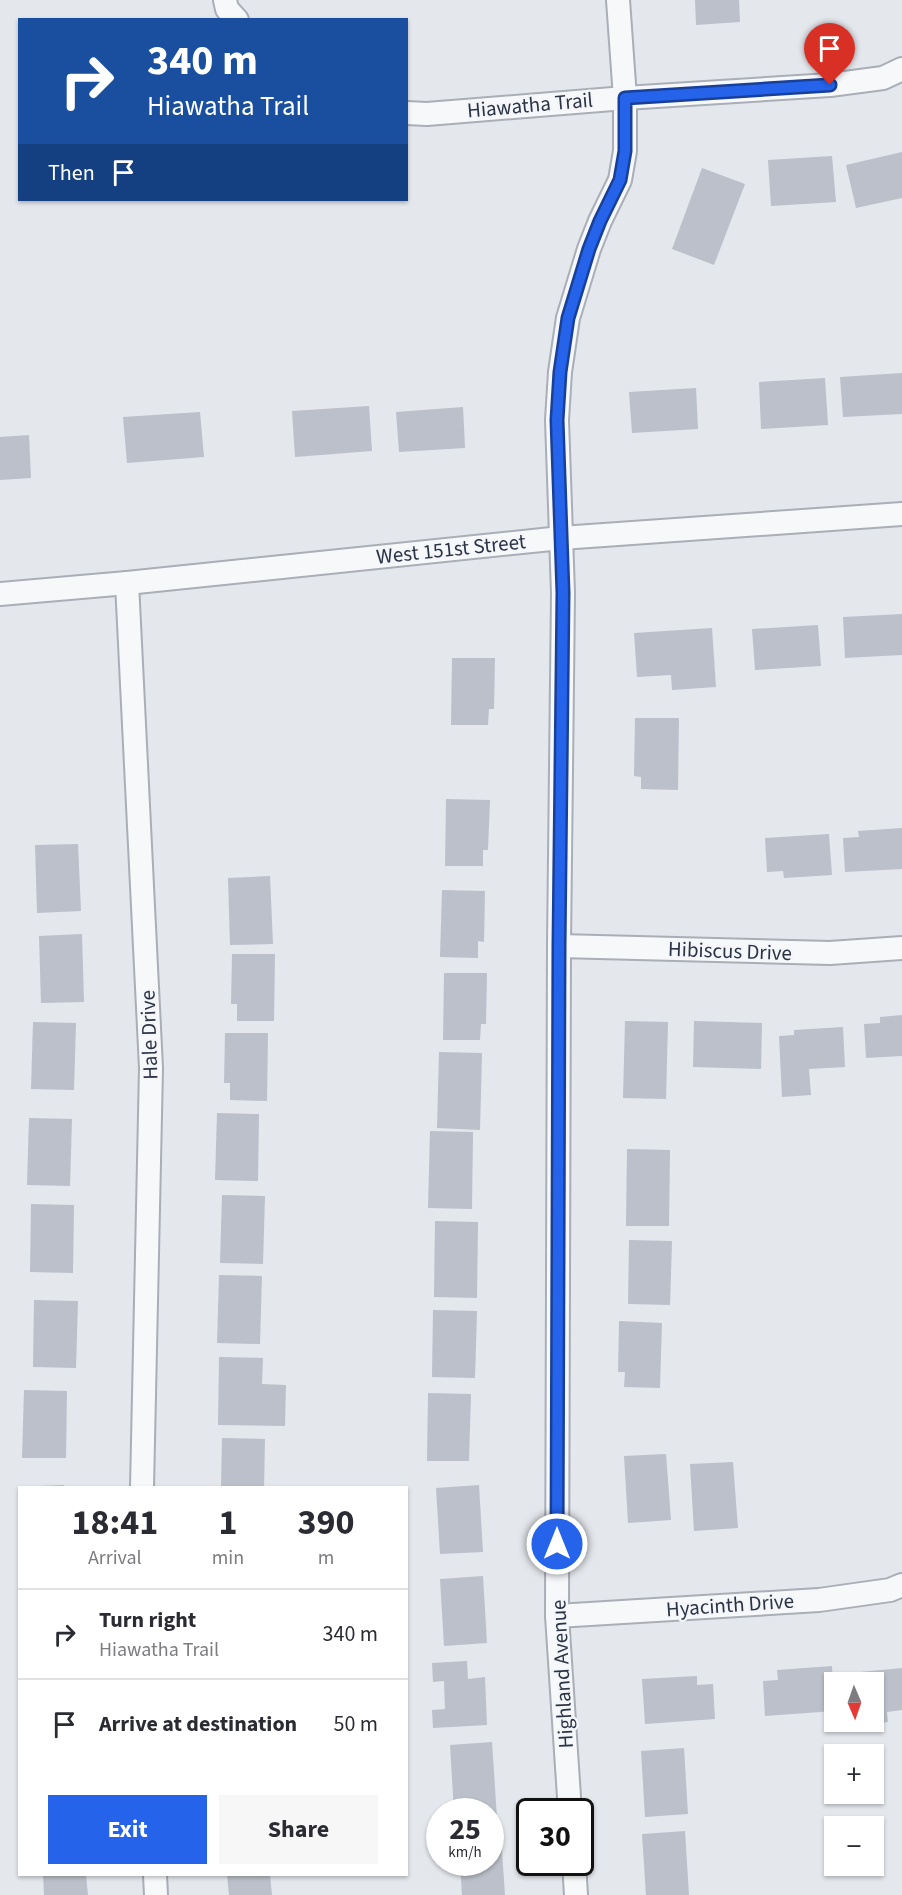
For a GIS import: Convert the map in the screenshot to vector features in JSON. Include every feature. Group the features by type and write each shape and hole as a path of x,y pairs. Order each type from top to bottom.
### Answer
{"street":[{"path":"225,0 227,9 235,18"},
{"name":"Highland Avenue","path":"569,1798 557,1616 562,617 557,420 560,372 568,318 589,249 620,180 625,151 625,98 618,0"},
{"name":"Hiawatha Trail","path":"408,113 427,114 830,85 883,78 902,69"},
{"name":"West 151st Street","path":"0,594 561,538 902,514"},
{"name":"Hale Drive","path":"127,583 151,1068 142,1486"},
{"name":"Hibiscus Drive","path":"559,946 830,953 902,948"},
{"name":"Hyacinth Drive","path":"557,1616 819,1600 890,1590 902,1585"},
{"path":"155,1876 156,1895"},
{"path":"575,1876 576,1895"}],"building":[{"path":"695,0 739,0 740,22 696,25"},
{"path":"902,152 902,198 856,208 846,165"},
{"path":"832,156 836,202 771,206 768,160"},
{"path":"702,168 745,184 714,265 672,249"},
{"path":"902,373 902,414 843,417 840,377"},
{"path":"825,378 828,425 761,429 759,382"},
{"path":"696,388 698,429 632,433 629,392"},
{"path":"369,406 372,451 295,457 292,411"},
{"path":"463,407 465,448 399,452 396,412"},
{"path":"200,412 204,457 127,463 123,417"},
{"path":"29,435 31,478 0,480 0,437"},
{"path":"902,614 902,655 845,658 843,617"},
{"path":"818,625 821,666 755,670 752,629"},
{"path":"712,628 716,687 672,690 671,675 637,677 634,633"},
{"path":"452,658 495,658 494,709 489,709 488,725 451,725"},
{"path":"635,718 679,718 678,790 641,789 641,777 634,776"},
{"path":"446,799 490,800 488,850 483,850 483,866 445,866"},
{"path":"902,828 902,869 845,872 843,838 859,837 858,831"},
{"path":"829,834 832,875 784,878 783,871 767,872 765,838"},
{"path":"78,844 81,911 37,913 35,845"},
{"path":"270,876 273,944 230,945 228,878"},
{"path":"442,890 485,891 484,942 478,941 478,958 440,957"},
{"path":"82,934 84,1002 41,1003 39,936"},
{"path":"232,954 275,954 274,1021 237,1021 237,1004 231,1004"},
{"path":"444,973 487,973 486,1024 481,1024 480,1040 443,1040"},
{"path":"902,1015 902,1056 866,1058 864,1024 880,1023 880,1017"},
{"path":"625,1021 668,1022 666,1099 623,1098"},
{"path":"694,1021 762,1023 761,1069 693,1067"},
{"path":"33,1022 76,1023 74,1090 31,1089"},
{"path":"843,1027 845,1067 809,1069 811,1095 782,1097 779,1036 794,1035 794,1030"},
{"path":"225,1033 268,1033 267,1101 230,1100 230,1083 224,1083"},
{"path":"439,1052 482,1053 480,1130 437,1128"},
{"path":"217,1113 259,1114 258,1181 215,1180"},
{"path":"29,1118 72,1119 70,1186 27,1185"},
{"path":"430,1131 473,1132 472,1209 428,1208"},
{"path":"627,1149 670,1150 669,1226 626,1226"},
{"path":"222,1195 265,1196 263,1264 220,1263"},
{"path":"31,1204 74,1205 73,1273 30,1272"},
{"path":"435,1221 478,1222 477,1298 434,1297"},
{"path":"629,1240 672,1241 670,1305 628,1304"},
{"path":"219,1275 262,1276 260,1344 217,1343"},
{"path":"34,1300 78,1301 76,1368 33,1367"},
{"path":"433,1310 477,1311 475,1378 432,1377"},
{"path":"619,1321 662,1323 660,1388 624,1387 625,1372 618,1372"},
{"path":"219,1357 263,1358 262,1384 286,1385 285,1426 218,1425"},
{"path":"24,1390 67,1391 66,1458 22,1458"},
{"path":"428,1393 471,1394 469,1461 427,1461"},
{"path":"222,1438 265,1439 264,1486 221,1486"},
{"path":"666,1454 671,1520 628,1523 624,1456"},
{"path":"733,1462 738,1528 694,1531 690,1464"},
{"path":"479,1485 483,1552 440,1554 436,1488"},
{"path":"483,1576 487,1643 444,1646 440,1579"},
{"path":"467,1661 468,1679 485,1677 487,1725 433,1728 432,1710 445,1709 444,1681 433,1682 432,1663"},
{"path":"832,1666 832,1672 824,1672 824,1712 765,1716 763,1681 778,1680 777,1670"},
{"path":"902,1668 902,1710 887,1712 888,1722 884,1723 884,1672 860,1672"},
{"path":"697,1676 697,1685 713,1684 715,1719 645,1724 642,1679"},
{"path":"492,1742 496,1798 453,1798 450,1745"},
{"path":"684,1748 688,1814 645,1817 641,1751"},
{"path":"685,1831 689,1895 646,1895 642,1834"},
{"path":"43,1876 86,1876 88,1895 44,1895"},
{"path":"227,1876 270,1876 272,1895 229,1895"},
{"path":"461,1876 504,1876 505,1895 462,1895"}],"route":[{"path":"557,1544 563,593 557,420 560,372 568,318 589,249 620,180 625,151 625,98 830,85"}]}
